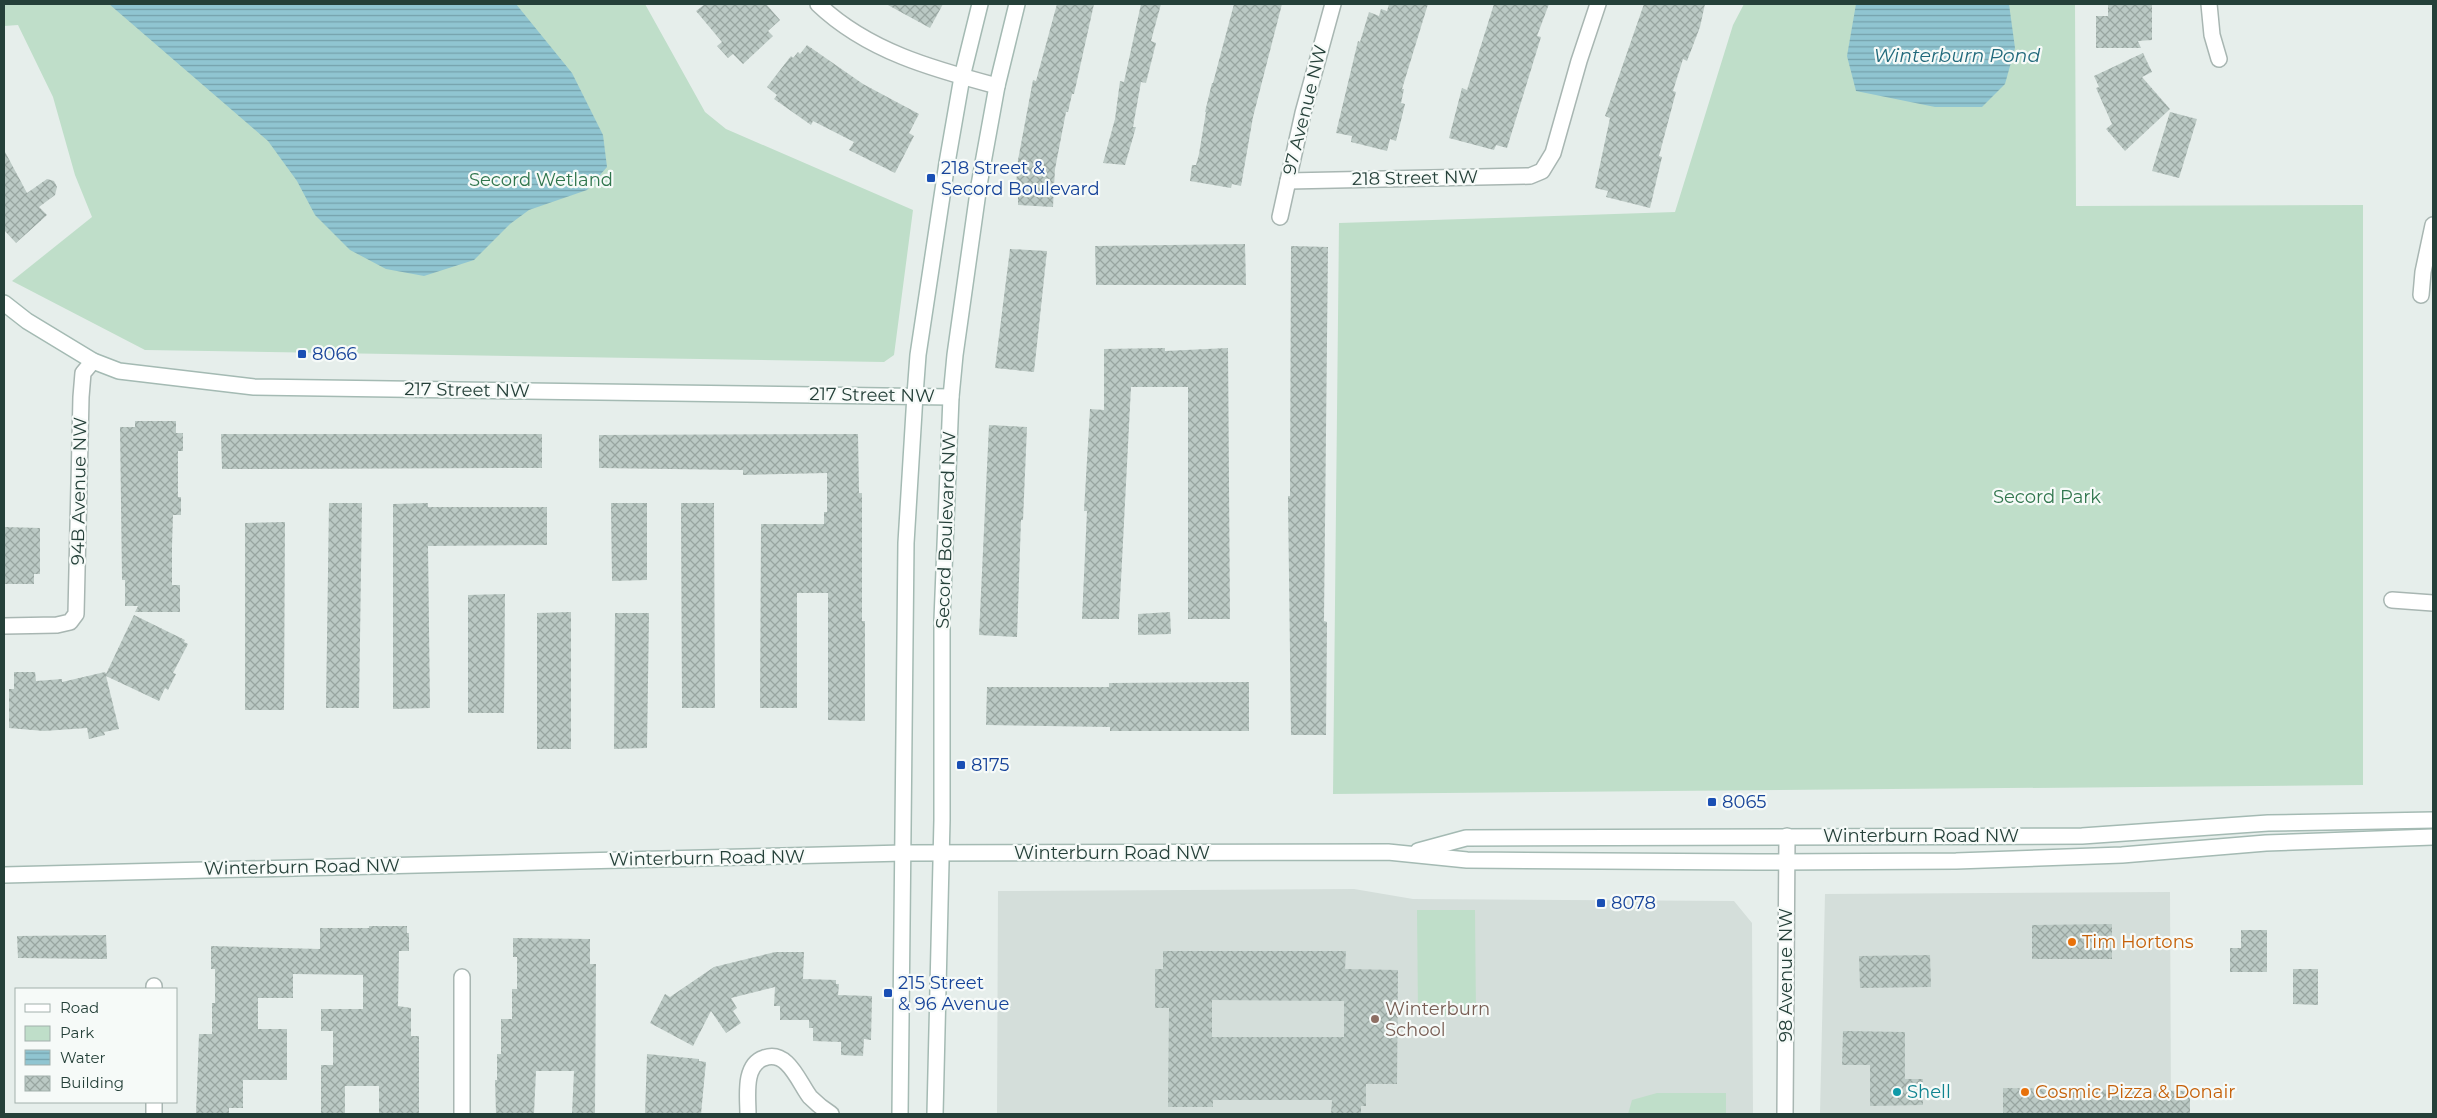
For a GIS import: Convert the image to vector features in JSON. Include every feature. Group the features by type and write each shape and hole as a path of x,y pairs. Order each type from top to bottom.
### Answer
{"street":[{"path":"818,4 858,36 922,65 996,86"},
{"name":"Secord Boulevard NW","path":"900,1114 906,543 915,395 918,355 938,220 962,76 980,4"},
{"name":"Secord Boulevard NW","path":"935,1114 941,853 942,620 951,397 974,218 996,86 1017,4"},
{"name":"97 Avenue NW","path":"1280,216 1319,49 1333,4"},
{"name":"218 Street NW","path":"1288,181 1530,176 1542,171 1553,153 1598,4"},
{"path":"2209,4 2212,35 2219,59"},
{"path":"2421,295 2423,272 2433,224"},
{"name":"217 Street NW","path":"4,302 28,321 93,361 119,371 254,388 915,395 951,397"},
{"name":"94B Avenue NW","path":"4,626 57,625 70,622 76,614 83,374 93,361"},
{"path":"2392,600 2433,603"},
{"name":"Winterburn Road NW","path":"1410,853 1466,838 2082,836 2268,823 2433,820"},
{"name":"98 Avenue NW","path":"1785,1114 1787,836"},
{"name":"Winterburn Road NW","path":"4,874 904,853 1410,853 1467,860 1956,861 2122,855 2266,843 2433,837"},
{"path":"462,978 462,1114"},
{"path":"748,1114 748,1081 752,1069 759,1060 767,1056 779,1058 786,1062 809,1096 831,1114"}],"shaded area":[{"name":"Winterburn School","path":"1354,889 1413,899 1734,901 1752,923 1753,1114 997,1114 998,891"},
{"path":"2170,892 2171,1114 1820,1114 1825,894"}],"green space":[{"name":"Secord Wetland","path":"4,4 645,4 705,112 726,129 913,210 894,355 884,362 145,350 12,281 92,217 75,175 53,97 18,25 4,26"},
{"name":"Secord Park","path":"1744,4 2075,4 2076,206 2363,205 2363,785 1333,794 1339,223 1675,212 1733,25"},
{"path":"1417,910 1475,910 1476,1016 1418,1016"},
{"path":"1657,1093 1726,1093 1726,1114 1628,1114 1632,1100"}],"water":[{"path":"109,4 516,4 572,73 603,135 607,167 587,190 529,210 510,224 474,260 424,276 386,269 350,250 315,215 297,181 268,141"},
{"name":"Winterburn Pond","path":"1856,4 2009,4 2015,48 2005,84 1982,107 1935,107 1856,91 1847,56"}],"building":[{"path":"705,4 766,4 780,20 768,31 773,36 743,64 733,54 728,58 717,46 722,42 696,11"},
{"path":"886,4 943,4 930,28"},
{"path":"1057,4 1094,4 1074,94 1072,94 1068,112 1066,112 1055,169 1053,207 1018,205 1018,197 1015,197 1018,160 1033,80 1036,81"},
{"path":"1141,4 1161,4 1151,41 1156,43 1146,83 1141,82 1133,127 1136,127 1125,165 1103,163 1115,119 1120,81 1124,82"},
{"path":"1234,4 1282,4 1253,117 1241,186 1232,184 1231,188 1190,181 1192,165 1196,165 1199,154 1205,112 1212,83"},
{"path":"1389,4 1428,4 1402,89 1404,89 1401,103 1405,104 1396,141 1390,139 1387,151 1351,142 1352,136 1336,133 1358,41 1360,42 1369,12 1379,16 1381,9 1387,11"},
{"path":"1494,4 1549,4 1537,36 1541,37 1507,148 1496,145 1494,150 1449,138 1462,88 1467,90"},
{"path":"1644,4 1705,4 1700,27 1687,61 1683,59 1673,91 1676,92 1659,156 1662,157 1650,208 1606,197 1608,191 1595,188 1610,118 1605,116"},
{"path":"2108,4 2152,4 2152,40 2138,41 2141,48 2096,48 2096,16 2108,16"},
{"path":"807,45 863,84 919,114 909,133 914,136 895,173 849,150 854,142 813,121 811,125 774,99 777,95 767,87 791,56 793,58 798,52 800,54"},
{"path":"2143,53 2152,72 2142,77 2170,109 2125,151 2106,129 2112,124 2096,88 2099,87 2094,76"},
{"path":"2170,112 2197,119 2179,178 2152,171"},
{"path":"4,150 27,193 47,179 54,181 57,187 55,195 39,207 47,215 16,243 4,230"},
{"path":"1245,244 1246,285 1096,285 1095,246"},
{"path":"1291,246 1328,247 1324,621 1327,622 1326,735 1291,735 1288,496 1290,496"},
{"path":"1010,249 1047,251 1034,372 995,368"},
{"path":"1165,348 1165,351 1228,348 1230,619 1188,619 1188,387 1131,387 1119,619 1082,619 1087,511 1084,511 1090,409 1104,410 1104,349"},
{"path":"135,421 176,421 176,433 183,433 183,451 178,451 178,497 181,497 181,515 173,515 172,546 172,585 180,585 180,612 135,612 138,606 125,606 125,580 122,580 120,427 135,427"},
{"path":"989,425 1027,427 1023,520 1021,520 1017,637 979,635"},
{"path":"221,434 542,434 542,468 222,469"},
{"path":"858,434 859,493 862,493 862,621 865,621 865,721 828,720 828,593 797,593 797,708 760,708 761,524 824,524 824,512 827,512 827,473 743,475 743,470 599,468 599,435"},
{"path":"329,503 362,503 359,708 326,708"},
{"path":"428,503 428,507 547,507 547,545 428,546 430,708 393,709 393,504"},
{"path":"611,503 647,503 647,580 612,581"},
{"path":"681,503 714,503 715,708 682,708"},
{"path":"285,522 284,710 245,710 245,523"},
{"path":"4,527 40,528 40,574 34,574 34,584 4,584"},
{"path":"505,594 504,713 468,713 468,595"},
{"path":"571,612 571,749 537,749 537,613"},
{"path":"1170,612 1171,634 1138,635 1138,614"},
{"path":"615,613 649,613 647,748 614,749"},
{"path":"134,615 185,640 184,642 188,644 173,673 176,674 168,690 165,688 159,701 106,676 119,729 104,732 105,735 89,739 87,728 44,731 9,728 9,689 14,689 14,672 35,672 36,681 62,679 62,682 105,672 106,674"},
{"path":"1249,682 1249,731 1110,731 1110,727 986,725 987,687 1109,687 1109,683"},
{"name":"Tim Hortons","path":"2112,924 2112,959 2032,959 2032,925"},
{"path":"369,926 407,926 407,933 409,933 409,951 399,951 398,1006 411,1008 411,1036 419,1036 419,1113 379,1113 379,1086 345,1086 345,1114 321,1114 321,1065 333,1065 333,1031 321,1031 321,1009 363,1009 363,975 293,974 293,998 258,998 258,1029 287,1029 287,1080 243,1080 243,1108 229,1108 229,1114 196,1114 199,1034 212,1034 212,1003 215,1003 215,969 211,969 211,946 320,949 320,928 369,928"},
{"path":"2241,930 2267,930 2267,972 2230,972 2230,948 2241,948"},
{"path":"106,935 107,959 18,958 17,936"},
{"path":"513,938 590,939 590,964 596,964 595,1114 572,1114 574,1071 536,1071 534,1114 496,1114 495,1080 497,1080 497,1054 501,1054 501,1019 512,1019 512,989 517,989 517,957 513,957"},
{"path":"1163,951 1346,951 1345,969 1398,970 1397,1084 1366,1084 1366,1106 1361,1106 1361,1114 1331,1114 1332,1100 1213,1100 1213,1107 1168,1107 1169,1008 1155,1008 1155,969 1163,969","holes":["1212,1000 1344,1001 1344,1037 1212,1037"]},
{"path":"775,952 804,952 803,979 836,980 836,984 839,984 838,995 872,996 871,1040 864,1039 863,1056 841,1055 841,1042 813,1041 813,1028 809,1028 809,1020 780,1020 780,1006 774,1006 775,987 731,998 737,1008 733,1011 741,1023 726,1033 711,1011 693,1046 650,1023 665,994 670,997 714,967"},
{"path":"1930,955 1931,987 1860,988 1859,956"},
{"path":"2293,969 2318,969 2318,1005 2293,1004"},
{"path":"1843,1031 1905,1032 1905,1079 1923,1079 1923,1105 1870,1106 1870,1065 1842,1065"},
{"path":"647,1054 699,1059 699,1061 706,1062 701,1114 645,1114"},
{"path":"2003,1088 2190,1091 2190,1114 2003,1114"}],"place":[{"name":"218 Street & Secord Boulevard","path":"931,178"},
{"name":"8066","path":"302,354"},
{"name":"8175","path":"961,765"},
{"name":"8065","path":"1712,802"},
{"name":"8078","path":"1601,903"},
{"name":"Tim Hortons","path":"2072,942"},
{"name":"215 Street & 96 Avenue","path":"888,993"},
{"name":"Winterburn School","path":"1375,1019"},
{"name":"Shell","path":"1897,1092"},
{"name":"Cosmic Pizza & Donair","path":"2025,1092"}]}
